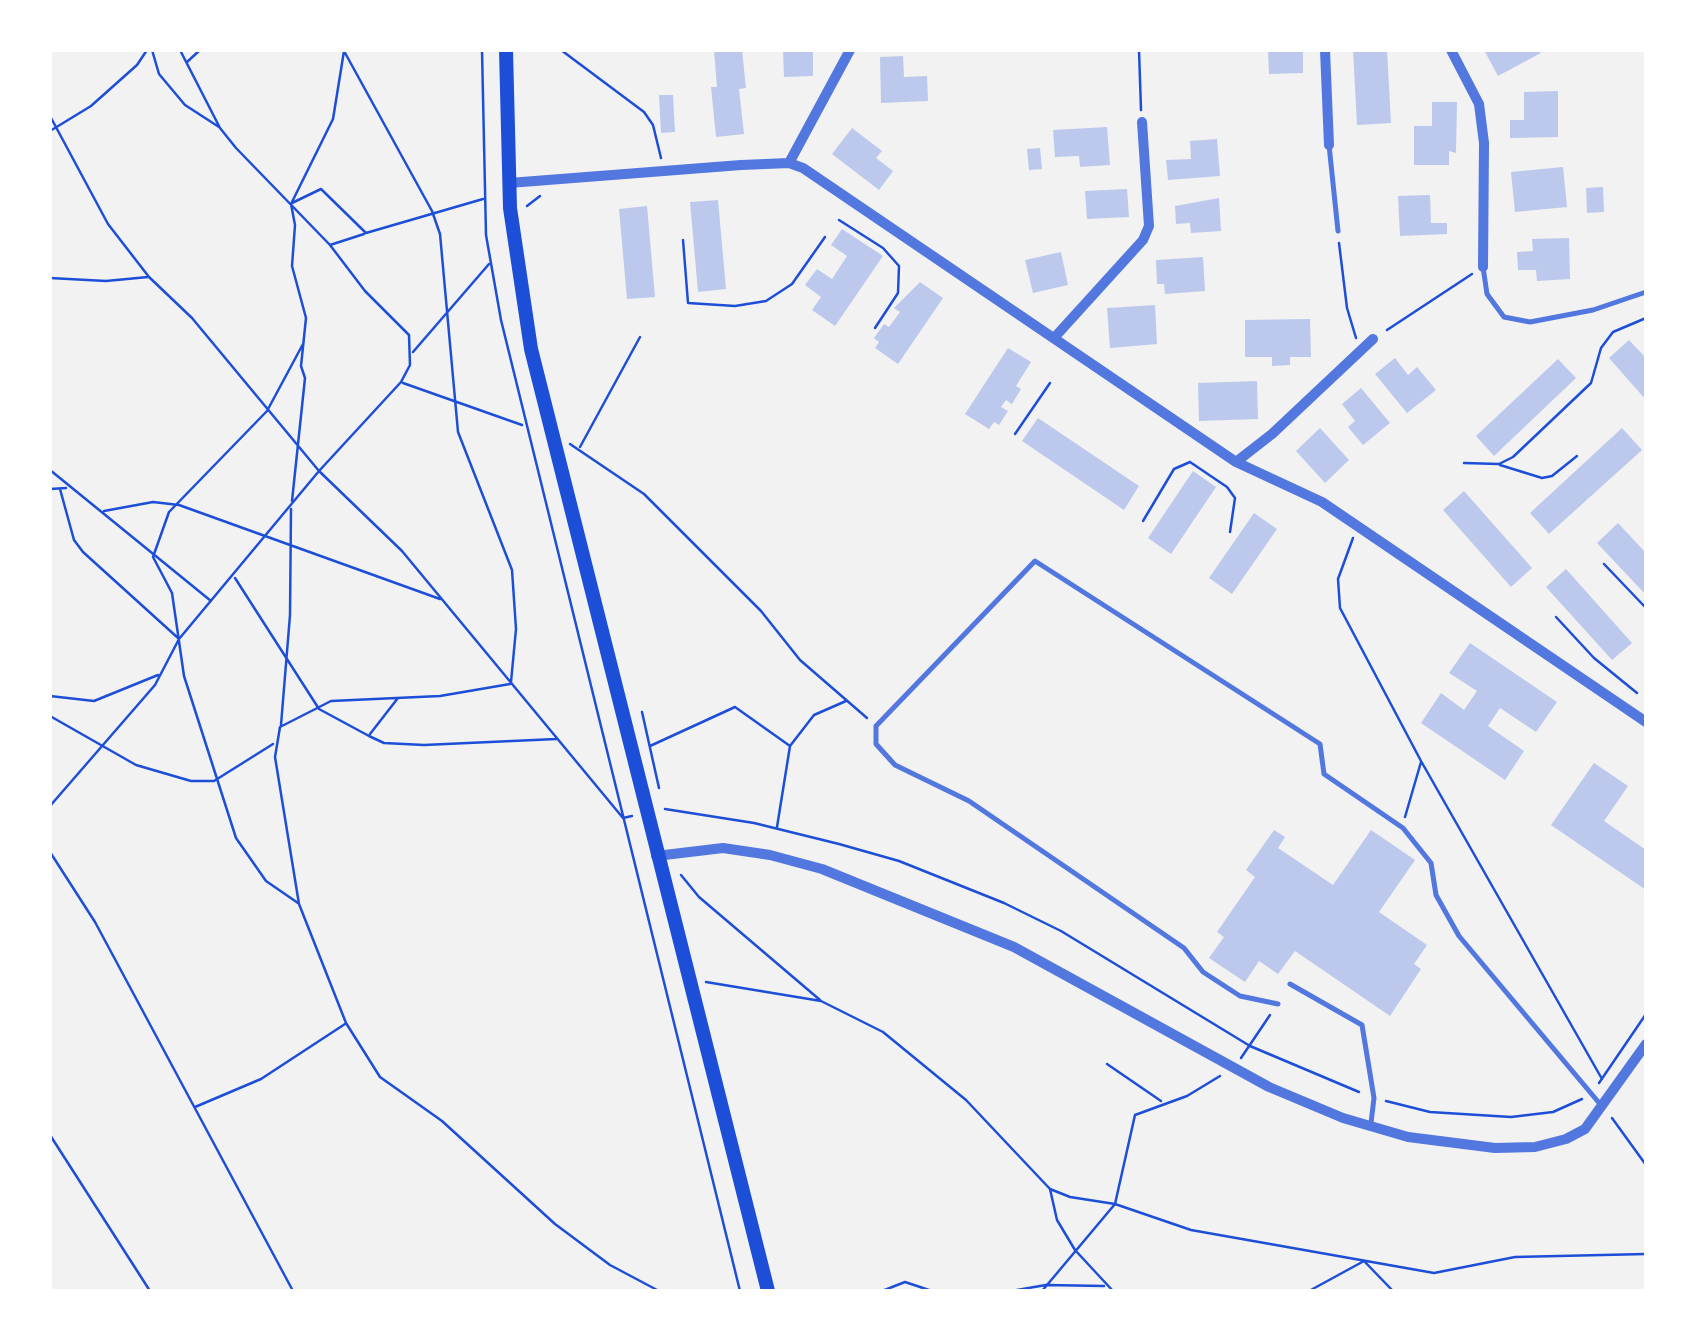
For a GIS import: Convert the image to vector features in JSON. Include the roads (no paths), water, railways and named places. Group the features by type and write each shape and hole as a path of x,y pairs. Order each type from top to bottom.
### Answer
{"main road":[{"path":"506,50 509,183 523,303 550,435 768,1291"}],"street":[{"path":"788,164 850,50"},
{"path":"1324,50 1329,145"},
{"path":"1452,50 1480,104 1484,144 1483,267"},
{"path":"1054,338 1143,240 1148,226 1142,122"},
{"path":"509,183 788,164 824,180 1236,462 1322,502 1646,722"},
{"path":"1236,462 1272,434 1373,339"},
{"path":"660,855 710,848 750,851 836,874 1014,947 1232,1070 1370,1126 1464,1146 1534,1147 1585,1129 1646,1044"}],"lane":[{"path":"1329,145 1338,231"},
{"path":"1483,267 1487,294 1504,316 1530,322 1594,310 1646,292"},
{"path":"1278,1004 1240,996 1215,980 1184,948 970,801 895,765 876,744 876,726 1035,560 1320,744 1324,774 1402,828 1431,863 1436,895 1459,936 1602,1106"},
{"path":"1290,984 1362,1025 1374,1098 1370,1126"}]}
